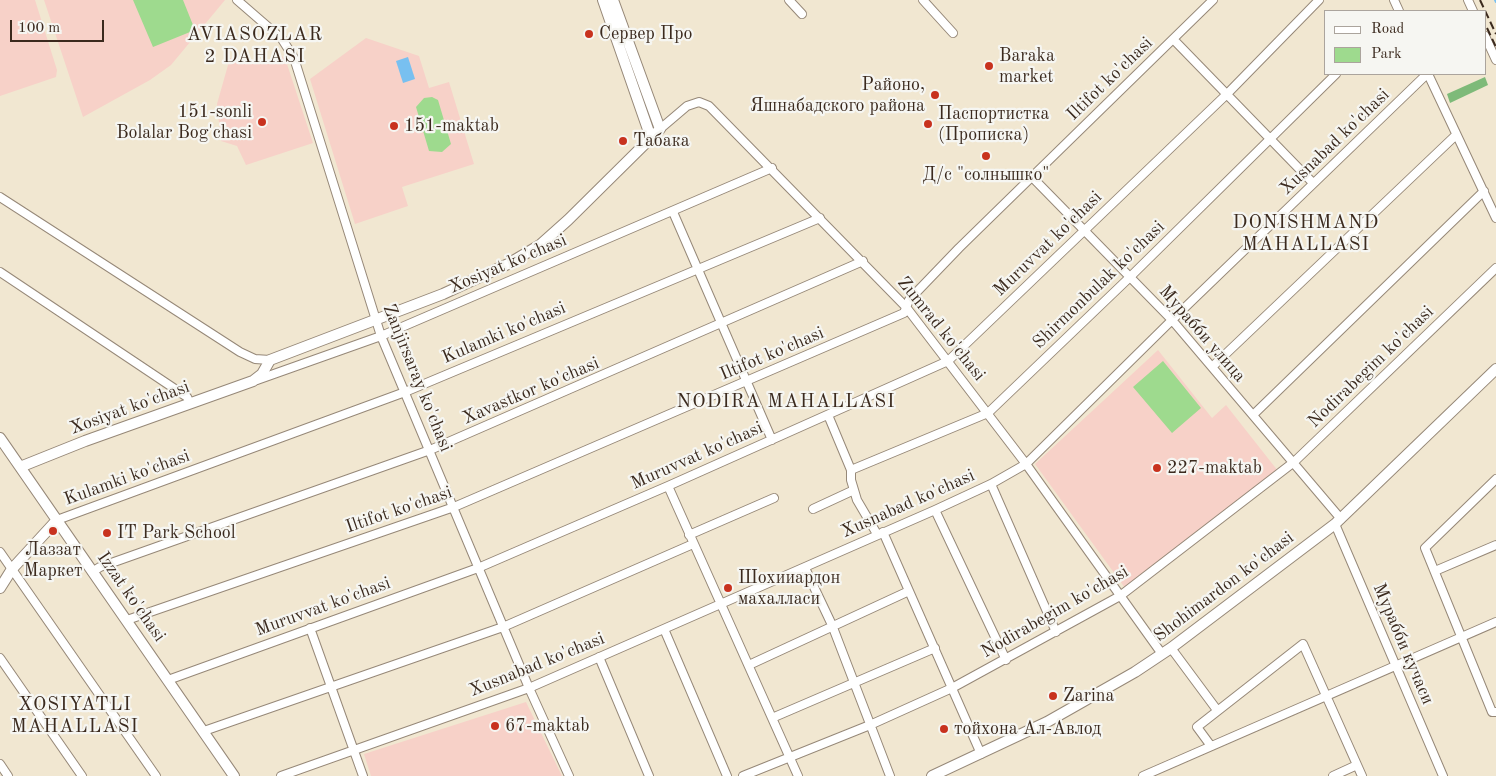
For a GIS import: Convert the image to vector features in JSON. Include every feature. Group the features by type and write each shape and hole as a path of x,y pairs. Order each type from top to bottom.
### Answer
{"main road":[{"path":"612,3 660,129"},
{"path":"612,3 651,138"},
{"name":"Zumrad ko'chasi","path":"651,138 660,129"},
{"name":"Xosiyat ko'chasi","path":"270,360 443,294 532,250 568,220 651,138"},
{"path":"253,381 262,374 270,360"},
{"name":"Shohimardon ko'chasi","path":"932,776 981,754 1076,706 1167,651 1338,522 1496,369"},
{"name":"Xosiyat ko'chasi","path":"20,467 253,381"},
{"name":"Izzat ko'chasi","path":"0,438 234,776"},
{"path":"0,578 42,528 57,520"},
{"path":"0,588 11,567"}],"street":[{"name":"Zanjirsaray ko'chasi","path":"237,0 247,3 282,39 294,58 381,336 529,688 569,776"},
{"path":"789,0 802,14"},
{"path":"923,0 953,33"},
{"name":"Iltifot ko'chasi","path":"127,620 454,507 904,313 909,300 959,248 1213,0"},
{"name":"Muruvvat ko'chasi","path":"168,680 478,568 668,486 948,361 1227,94 1319,0"},
{"path":"1486,38 1496,60"},
{"path":"1173,40 1313,183"},
{"name":"Shirmonbulak ko'chasi","path":"851,470 988,413 1335,75"},
{"name":"Xusnabad ko'chasi","path":"281,776 529,688 935,510 991,484 1026,464 1313,183 1427,75"},
{"path":"1428,75 1496,218"},
{"name":"Zumrad ko'chasi","path":"660,129 687,106 696,103 706,104 719,114 863,262 906,307 1026,464 1120,596 1217,710"},
{"path":"1212,367 1456,134"},
{"name":"Xosiyat ko'chasi","path":"253,381 381,336 772,168"},
{"name":"Мурабби улица","path":"1032,177 1172,320 1294,462 1338,522"},
{"path":"1253,414 1484,191"},
{"path":"0,197 240,352 255,359 270,360"},
{"path":"673,212 772,440"},
{"name":"Kulamki ko'chasi","path":"57,520 405,392 698,267 820,218"},
{"name":"Xavastkor ko'chasi","path":"92,572 100,567 430,450 863,262"},
{"name":"Nodirabegim ko'chasi","path":"743,776 870,725 952,688 1120,596 1294,462 1496,268"},
{"path":"0,272 187,397 190,403"},
{"path":"828,415 851,470 854,490 861,510 880,533 909,591 981,754"},
{"path":"1496,479 1426,547 1492,712 1496,712"},
{"path":"991,484 1056,632"},
{"path":"668,486 798,776"},
{"path":"813,509 854,490"},
{"path":"689,535 774,498"},
{"path":"935,510 1006,660"},
{"name":"Мурабби кучаси","path":"1338,522 1443,776"},
{"path":"204,732 503,626 693,544"},
{"path":"1435,571 1496,545"},
{"path":"0,552 156,776"},
{"path":"805,568 832,625 890,776"},
{"path":"749,665 909,591"},
{"path":"1143,776 1496,622"},
{"path":"310,628 363,776"},
{"path":"664,629 727,776"},
{"path":"1211,746 1197,728 1217,710 1304,644 1362,776"},
{"path":"772,718 934,648"},
{"path":"599,657 650,776"},
{"path":"0,658 82,776"},
{"path":"0,764 8,776"},
{"path":"1332,776 1357,765"}],"shaded area":[{"path":"0,0 35,0 57,70 56,77 0,96"},
{"path":"44,0 225,0 171,65 150,80 83,117"},
{"name":"151-maktab","path":"366,38 419,56 429,88 449,82 474,164 402,187 408,206 355,224 310,79"},
{"name":"151-sonli Bolalar Bog'chasi","path":"282,56 286,61 313,143 246,165 237,146 221,141 217,104 230,58 263,63"},
{"name":"227-maktab","path":"1158,350 1212,418 1226,405 1278,471 1125,588 1035,464"},
{"name":"67-maktab","path":"526,702 562,776 371,776 364,754"}],"green space":[{"path":"133,0 183,0 195,30 153,47"},
{"path":"1485,77 1488,85 1450,103 1447,94"},
{"path":"432,97 438,100 451,144 442,152 429,151 416,107 424,98"},
{"path":"1163,361 1201,408 1172,433 1133,387"}],"water":[{"path":"408,57 415,79 403,83 396,61"}],"railway":[{"path":"1480,0 1485,10"},
{"path":"1486,13 1496,34"},
{"path":"1487,28 1496,47"}],"place":[{"name":"Сервер Про","path":"589,34"},
{"name":"Baraka market","path":"989,66"},
{"name":"Районо, Яшнабадского района","path":"935,95"},
{"name":"151-sonli Bolalar Bog'chasi","path":"262,122"},
{"name":"Паспортистка (Прописка)","path":"928,124"},
{"name":"151-maktab","path":"394,126"},
{"name":"Табака","path":"623,141"},
{"name":"Д/с \"солнышко\"","path":"986,156"},
{"name":"227-maktab","path":"1157,468"},
{"name":"Лаззат Маркет","path":"53,531"},
{"name":"IT Park School","path":"107,533"},
{"name":"Шохииардон махалласи","path":"728,588"},
{"name":"Zarina","path":"1053,696"},
{"name":"67-maktab","path":"495,726"},
{"name":"тойхона Ал-Авлод","path":"944,729"}],"district":[{"name":"AVIASOZLAR 2 DAHASI","path":"255,46"},
{"name":"DONISHMAND MAHALLASI","path":"1306,234"},
{"name":"NODIRA MAHALLASI","path":"786,402"},
{"name":"XOSIYATLI MAHALLASI","path":"75,716"}]}
